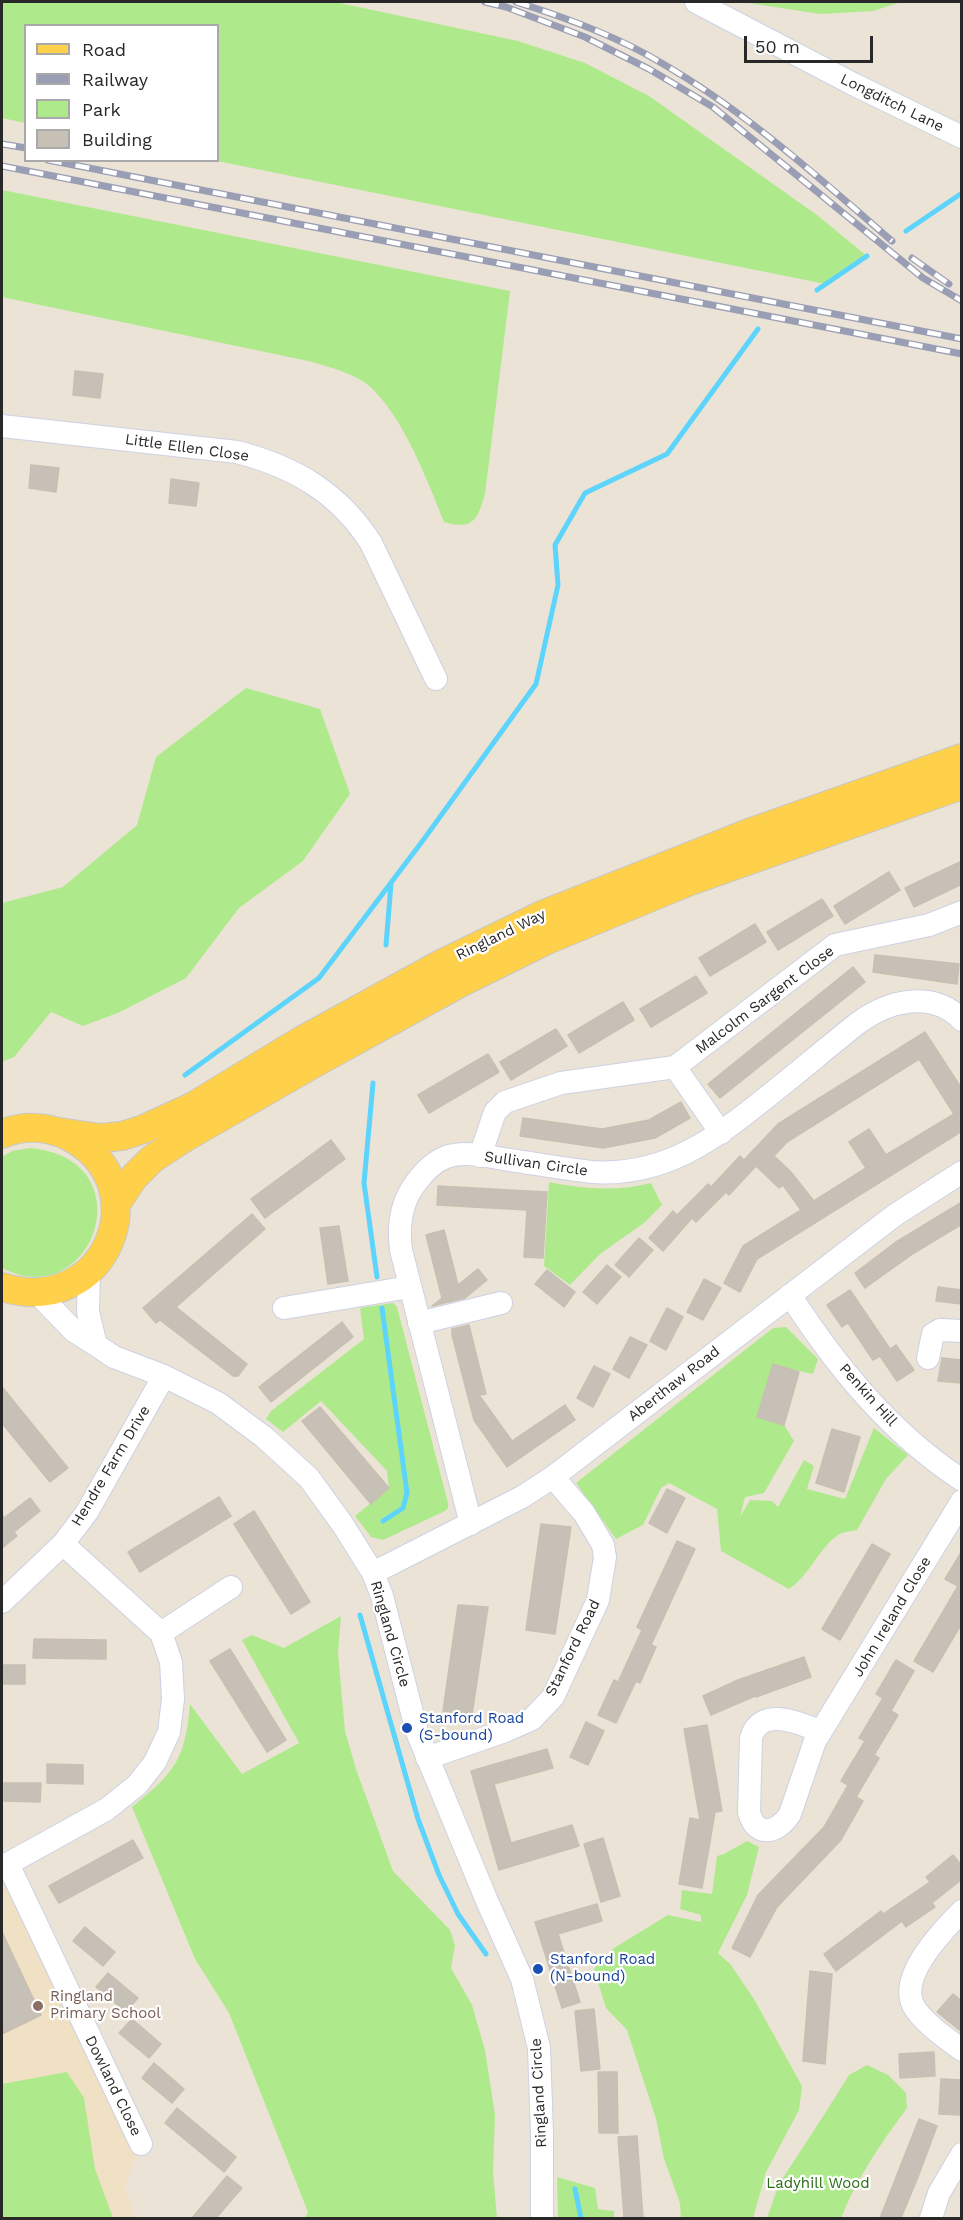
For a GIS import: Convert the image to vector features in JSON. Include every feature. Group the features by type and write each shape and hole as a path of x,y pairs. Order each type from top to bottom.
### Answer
{"main road":[{"name":"Ringland Way","path":"2,1134 12,1130 36,1127 100,1138 122,1136 144,1129 192,1107 299,1042 443,963 542,915 749,833 962,758"},
{"name":"Ringland Way","path":"116,1204 134,1177 152,1159 184,1138 439,995 547,940 690,881 962,785"},
{"name":"Ringland Way","path":"2,1287 17,1292 37,1293 56,1290 74,1283 89,1271 105,1252 114,1229 116,1204 110,1180 98,1159 81,1143 60,1132"}],"street":[{"name":"Longditch Lane","path":"696,2 853,84 962,137"},
{"name":"Little Ellen Close","path":"2,426 237,453 267,460 310,481 358,523 371,543 436,679"},
{"name":"Malcolm Sargent Close","path":"480,1156 495,1112 512,1098 561,1083 675,1067 835,945 929,925 962,912"},
{"name":"Sullivan Circle","path":"471,1524 399,1238 404,1205 411,1189 421,1176 438,1161 458,1154 592,1172 628,1172 643,1169 687,1153 721,1133 858,1023 879,1009 900,1003 928,1002 949,1010 962,1020"},
{"path":"675,1067 721,1133"},
{"name":"Aberthaw Road","path":"373,1574 522,1497 553,1477 915,1201 962,1172"},
{"path":"89,1271 88,1312 96,1345"},
{"path":"284,1308 410,1287"},
{"name":"Ringland Circle","path":"37,1293 74,1331 114,1357 164,1376 218,1403 264,1437 309,1478 344,1526 373,1574 382,1596 417,1732 522,1979 539,2048 542,2218"},
{"name":"Penkin Hill","path":"790,1295 822,1344 869,1399 923,1451 962,1480"},
{"path":"419,1323 501,1303"},
{"path":"928,1358 933,1334 940,1330 962,1331"},
{"name":"Hendre Farm Drive","path":"2,1602 63,1544 87,1512 164,1376"},
{"name":"Stanford Road","path":"427,1758 505,1731 532,1719 553,1697 598,1600 605,1557 603,1545 584,1513 553,1477"},
{"name":"John Ireland Close","path":"821,1732 793,1722 770,1719 760,1723 753,1731 749,1812 752,1821 758,1827 766,1831 775,1830 785,1822 790,1814 810,1751 962,1501"},
{"path":"5,1866 107,1809 137,1785 155,1762 169,1732 173,1699 171,1662 161,1633 63,1544"},
{"path":"161,1633 231,1587"},
{"name":"Dowland Close","path":"5,1866 141,2144"},
{"path":"962,1911 937,1938 919,1963 911,1993 915,2008 932,2027 962,2050"},
{"path":"932,2218 939,2193 962,2154"}],"shaded area":[{"name":"Ringland Primary School","path":"2,1867 141,2144 125,2185 135,2218 2,2218"}],"green space":[{"path":"2,2 335,2 518,41 585,63 649,96 817,215 867,256 825,284 219,161 219,24 24,24 24,123 2,118"},
{"path":"742,2 901,2 873,11 820,14"},
{"path":"2,190 510,291 485,494 477,516 462,525 444,522 422,468 403,430 381,398 356,377 313,362 2,297"},
{"path":"246,688 320,709 350,794 303,861 239,908 186,978 120,1012 83,1026 51,1012 14,1057 2,1062 2,903 63,887 137,825 156,757"},
{"path":"29,1148 64,1157 86,1174 96,1197 96,1222 88,1246 71,1265 48,1276 19,1275 2,1268 2,1157 12,1151"},
{"path":"549,1182 600,1188 626,1188 651,1183 662,1205 644,1223 600,1254 570,1285 544,1266"},
{"path":"393,1303 397,1307 448,1508 383,1540 371,1537 355,1516 389,1488 387,1471 321,1401 283,1432 266,1419 271,1411 364,1339 360,1308"},
{"path":"786,1327 818,1359 813,1374 773,1365 757,1417 784,1425 794,1441 764,1493 745,1497 740,1517 750,1500 772,1501 778,1507 804,1460 814,1466 807,1489 845,1499 874,1428 908,1455 886,1479 857,1530 840,1534 831,1541 803,1577 789,1589 721,1551 717,1509 669,1483 661,1488 643,1525 616,1539 576,1483 773,1328"},
{"path":"341,1616 338,1653 345,1731 356,1769 393,1871 450,1930 455,1945 451,1968 472,2005 485,2050 495,2115 493,2171 497,2218 305,2218 308,2212 229,2013 195,1959 132,1807 168,1774 175,1763 185,1739 190,1704 242,1774 299,1743 242,1640 252,1635 284,1648"},
{"path":"747,1841 759,1847 747,1895 718,1953 731,1965 754,1999 802,2086 799,2110 766,2172 753,2218 681,2218 680,2203 664,2159 656,2119 627,2030 606,2008 594,1969 614,1948 668,1915 701,1922 701,1915 680,1909 682,1890 712,1894 717,1856"},
{"name":"Ladyhill Wood","path":"867,2065 888,2075 906,2093 907,2108 870,2161 841,2218 767,2218 779,2184 849,2075"},
{"path":"67,2072 84,2098 95,2169 113,2218 2,2218 2,2084"},
{"path":"557,2177 595,2188 598,2209 614,2211 614,2218 558,2218"}],"building":[{"path":"75,371 103,374 100,398 73,395"},
{"path":"31,465 59,468 56,492 29,488"},
{"path":"171,479 199,483 196,506 169,503"},
{"path":"962,861 962,884 914,907 905,888"},
{"path":"889,872 900,890 845,924 834,906"},
{"path":"822,899 833,916 778,950 767,932"},
{"path":"755,924 766,942 710,976 699,958"},
{"path":"875,955 959,964 957,984 873,972"},
{"path":"853,967 865,982 720,1098 708,1084"},
{"path":"696,976 707,993 651,1027 640,1009"},
{"path":"623,1002 634,1020 579,1053 568,1035"},
{"path":"556,1029 567,1046 511,1080 500,1062"},
{"path":"925,1032 962,1089 962,1131 757,1259 740,1292 724,1283 743,1246 801,1210 783,1185 779,1188 756,1166 729,1195 726,1192 696,1222 692,1218 663,1251 649,1238 673,1211 677,1215 708,1184 711,1187 740,1156 744,1160 778,1124","holes":["919,1059 954,1114 886,1155 869,1129 849,1142 866,1168 814,1201 790,1171 774,1156 787,1142"]},
{"path":"488,1054 499,1072 429,1113 418,1095"},
{"path":"681,1102 690,1118 655,1138 603,1148 520,1136 523,1118 602,1129 649,1120"},
{"path":"331,1140 345,1159 265,1218 251,1199"},
{"path":"438,1186 547,1192 543,1258 524,1257 527,1210 437,1205"},
{"path":"962,1202 962,1224 914,1253 865,1288 855,1273 896,1242"},
{"path":"252,1214 265,1229 176,1307 247,1364 238,1376 233,1376 160,1320 156,1323 143,1308"},
{"path":"339,1226 348,1281 328,1284 320,1228"},
{"path":"444,1230 458,1285 478,1269 487,1280 465,1298 432,1306 442,1298 426,1235"},
{"path":"639,1238 653,1250 629,1277 615,1265"},
{"path":"607,1265 621,1277 597,1304 583,1292"},
{"path":"547,1270 575,1292 564,1307 535,1284"},
{"path":"704,1279 721,1288 703,1320 687,1312"},
{"path":"938,1287 962,1290 962,1304 936,1301"},
{"path":"850,1290 890,1349 896,1345 914,1370 897,1381 880,1356 873,1360 848,1323 842,1327 827,1305"},
{"path":"667,1308 683,1317 666,1350 650,1341"},
{"path":"342,1322 353,1337 271,1402 259,1387"},
{"path":"469,1325 486,1394 479,1395 512,1441 565,1405 575,1420 507,1467 474,1420 452,1335 452,1329"},
{"path":"630,1337 647,1345 629,1378 613,1369"},
{"path":"942,1358 962,1360 962,1383 938,1381"},
{"path":"773,1364 799,1372 784,1425 757,1417"},
{"path":"594,1366 610,1374 593,1407 577,1398"},
{"path":"2,1387 68,1468 50,1482 2,1423"},
{"path":"320,1407 389,1488 371,1504 302,1421"},
{"path":"832,1429 860,1437 844,1492 816,1483"},
{"path":"667,1489 685,1498 667,1533 649,1523"},
{"path":"219,1497 231,1516 140,1572 128,1552"},
{"path":"30,1498 40,1511 14,1532 17,1536 2,1548 2,1514 4,1518"},
{"path":"254,1511 310,1602 291,1614 234,1524"},
{"path":"541,1524 571,1527 555,1634 526,1630"},
{"path":"677,1541 695,1549 651,1645 656,1647 640,1683 636,1681 616,1723 598,1715 614,1680 618,1682 642,1630 637,1627"},
{"path":"872,1544 890,1554 840,1640 822,1629"},
{"path":"962,1551 962,1623 933,1672 914,1661 958,1586 945,1579"},
{"path":"458,1605 488,1607 472,1715 443,1711"},
{"path":"34,1639 106,1640 106,1659 33,1658"},
{"path":"230,1649 286,1740 267,1752 210,1661"},
{"path":"804,1657 811,1677 755,1696 711,1715 703,1696 738,1680"},
{"path":"896,1660 914,1671 891,1711 898,1715 874,1755 879,1758 856,1797 863,1801 841,1840 777,1907 750,1957 732,1948 758,1895 824,1827 848,1785 841,1781 865,1741 859,1738 883,1698 876,1694"},
{"path":"2,1665 25,1665 25,1684 2,1684"},
{"path":"586,1722 604,1731 588,1765 570,1757"},
{"path":"707,1725 722,1811 715,1812 702,1888 679,1884 690,1818 700,1820 684,1729"},
{"path":"547,1749 553,1768 494,1784 511,1843 572,1825 579,1846 499,1870 471,1771"},
{"path":"47,1764 83,1765 83,1784 47,1783"},
{"path":"4,1783 41,1783 40,1802 4,1801"},
{"path":"603,1838 620,1896 601,1902 584,1844"},
{"path":"133,1840 143,1858 59,1903 49,1886"},
{"path":"953,1855 962,1866 962,1879 932,1903 935,1907 906,1927 902,1921 836,1971 824,1954 881,1911 883,1914 930,1882 926,1877"},
{"path":"597,1904 602,1921 558,1934 580,2002 562,2008 535,1922"},
{"path":"85,1927 115,1952 103,1966 73,1941"},
{"path":"2,1932 41,2015 2,2034"},
{"path":"810,1971 832,1974 825,2064 803,2061"},
{"path":"108,1973 138,1998 126,2012 96,1987"},
{"path":"953,1994 962,2001 962,2032 937,2012"},
{"path":"594,2009 600,2069 581,2071 575,2011"},
{"path":"132,2019 161,2044 149,2058 119,2033"},
{"path":"934,2052 935,2076 900,2078 899,2054"},
{"path":"154,2063 184,2089 172,2103 142,2078"},
{"path":"598,2072 617,2072 618,2133 599,2133"},
{"path":"941,2079 962,2080 962,2115 939,2114"},
{"path":"177,2108 236,2157 224,2172 165,2123"},
{"path":"919,2119 937,2126 918,2177 901,2218 880,2218"},
{"path":"637,2136 643,2218 624,2218 618,2137"},
{"path":"227,2176 242,2188 216,2218 192,2218"}],"waterway":[{"path":"906,231 962,193"},
{"path":"817,290 867,256"},
{"path":"185,1075 319,978 424,839 536,684 558,585 555,545 585,493 667,454 758,329"},
{"path":"386,945 391,884"},
{"path":"373,1083 364,1183 377,1277"},
{"path":"382,1308 407,1493 403,1508 383,1521"},
{"path":"360,1615 418,1819 439,1875 458,1914 486,1954"},
{"path":"575,2189 581,2218"}],"railway":[{"path":"485,2 506,7 585,37 649,69 713,107 923,278 962,301"},
{"path":"516,2 606,35 690,80 779,145 892,241"},
{"path":"2,144 24,148"},
{"path":"58,162 962,339"},
{"path":"2,166 962,354"},
{"path":"912,258 949,284"}],"place":[{"name":"Stanford Road (S-bound)","path":"407,1728"},
{"name":"Stanford Road (N-bound)","path":"538,1969"},
{"name":"Ringland Primary School","path":"38,2006"}]}
